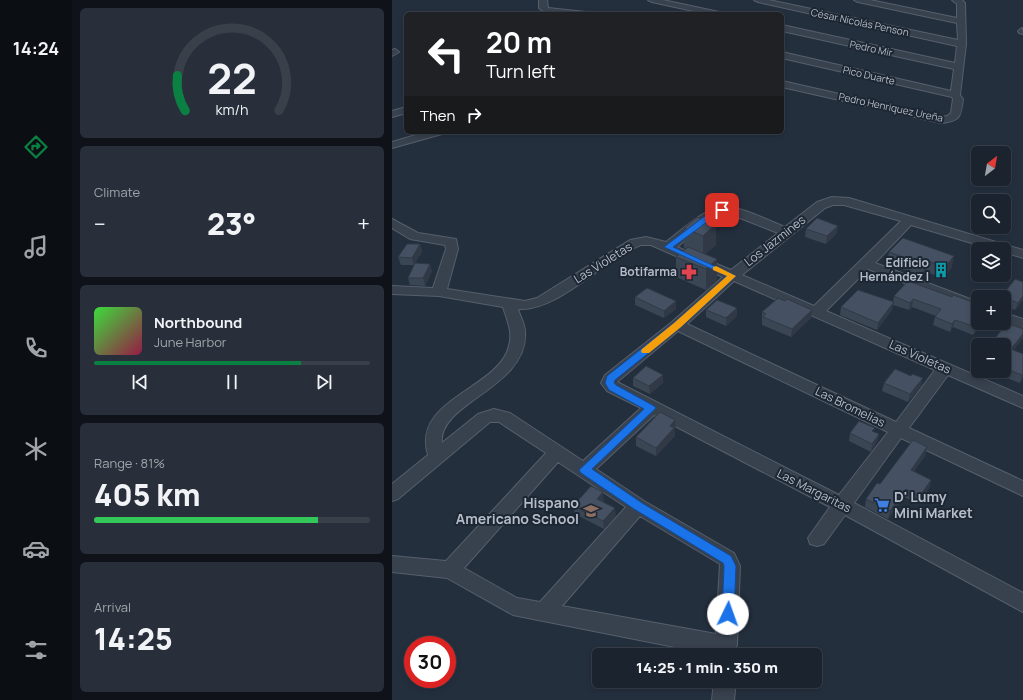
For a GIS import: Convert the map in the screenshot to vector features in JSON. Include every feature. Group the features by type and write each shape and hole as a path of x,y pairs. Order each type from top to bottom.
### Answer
{"street":[{"path":"542,0 543,8 546,10 566,12"},
{"path":"652,0 709,12"},
{"name":"César Nicolás Penson","path":"758,0 962,44"},
{"path":"858,0 960,21"},
{"name":"Pedro Henriquez Ureña","path":"784,84 941,120 950,119 956,114 958,99 956,95 962,44 960,21 961,3 958,1"},
{"path":"776,12 804,2"},
{"name":"Pedro Mir","path":"784,28 960,67"},
{"name":"Pico Duarte","path":"784,55 956,95"},
{"path":"392,114 404,111"},
{"path":"392,145 431,134"},
{"name":"Los Jazmines","path":"611,379 678,325 732,276 822,205 832,201 845,201 908,220"},
{"path":"668,247 712,214 722,210 734,212 786,232"},
{"path":"816,312 866,264 908,220 1023,254"},
{"path":"392,223 414,236 451,242 452,249 439,292"},
{"name":"Las Violetas","path":"392,290 439,292 525,305 542,302 638,240 647,240 668,247 1023,402"},
{"path":"866,264 971,304"},
{"path":"437,457 433,442 434,434 443,421 454,407 501,371 510,360 516,344 518,332 509,303"},
{"path":"1011,320 1023,324"},
{"name":"Las Bromelias","path":"678,325 1023,490"},
{"path":"817,538 945,368"},
{"name":"Las Margaritas","path":"611,379 609,383 613,387 651,408 842,505 1023,603"},
{"path":"584,470 651,408"},
{"path":"392,494 484,418 494,415 504,417 556,453 638,506 727,559 730,566 726,648"},
{"path":"450,570 556,453"},
{"path":"544,612 638,506"},
{"path":"392,564 450,570 513,606 705,643 720,648"},
{"path":"724,688 724,700"}],"building":[{"path":"697,217 716,224 703,236 684,228"},
{"path":"817,218 838,226 827,236 806,229"},
{"path":"903,238 954,256 945,267 928,261 925,265 889,252"},
{"path":"407,244 420,244 412,258 398,257"},
{"path":"688,247 717,259 706,269 676,257"},
{"path":"415,263 430,264 423,278 408,278"},
{"path":"1015,279 1023,282 1023,296 1018,303 1011,300 1011,290 1007,290"},
{"path":"908,281 952,297 953,295 971,301 971,325 955,320 952,324 935,317 941,309 913,299 910,303 894,296"},
{"path":"647,288 676,301 664,311 635,297"},
{"path":"858,290 894,302 878,323 841,307"},
{"path":"778,298 785,301 787,299 812,310 792,329 763,317 766,314 762,312"},
{"path":"717,300 737,308 726,318 706,310"},
{"path":"1011,324 1023,329 1023,334 1011,349 1011,338 996,337 1002,330 1011,330"},
{"path":"1011,349 1023,354 1022,375 1011,371"},
{"path":"646,366 663,375 649,386 633,378"},
{"path":"895,369 911,376 912,374 923,378 910,394 884,383"},
{"path":"660,412 675,420 670,426 674,428 656,448 636,437"},
{"path":"859,421 875,428 872,431 879,434 872,444 850,433"},
{"path":"913,440 927,447 911,470 931,480 920,496 906,489 890,511 866,499 877,483 880,484"},
{"path":"591,486 603,492 597,499 615,508 603,521 573,506"}],"slow traffic":[{"path":"645,351 678,325 732,276 716,268"}],"place":[{"name":"Edificio Hernández I","path":"941,270"},
{"name":"Botifarma","path":"689,272"},
{"name":"D' Lumy Mini Market","path":"882,505"},
{"name":"Hispano Americano School","path":"591,511"}],"route":[{"path":"722,210 712,214 668,247 732,276 678,325 611,379 609,383 613,387 651,408 584,470 638,506 727,559 730,566 728,614"}]}
